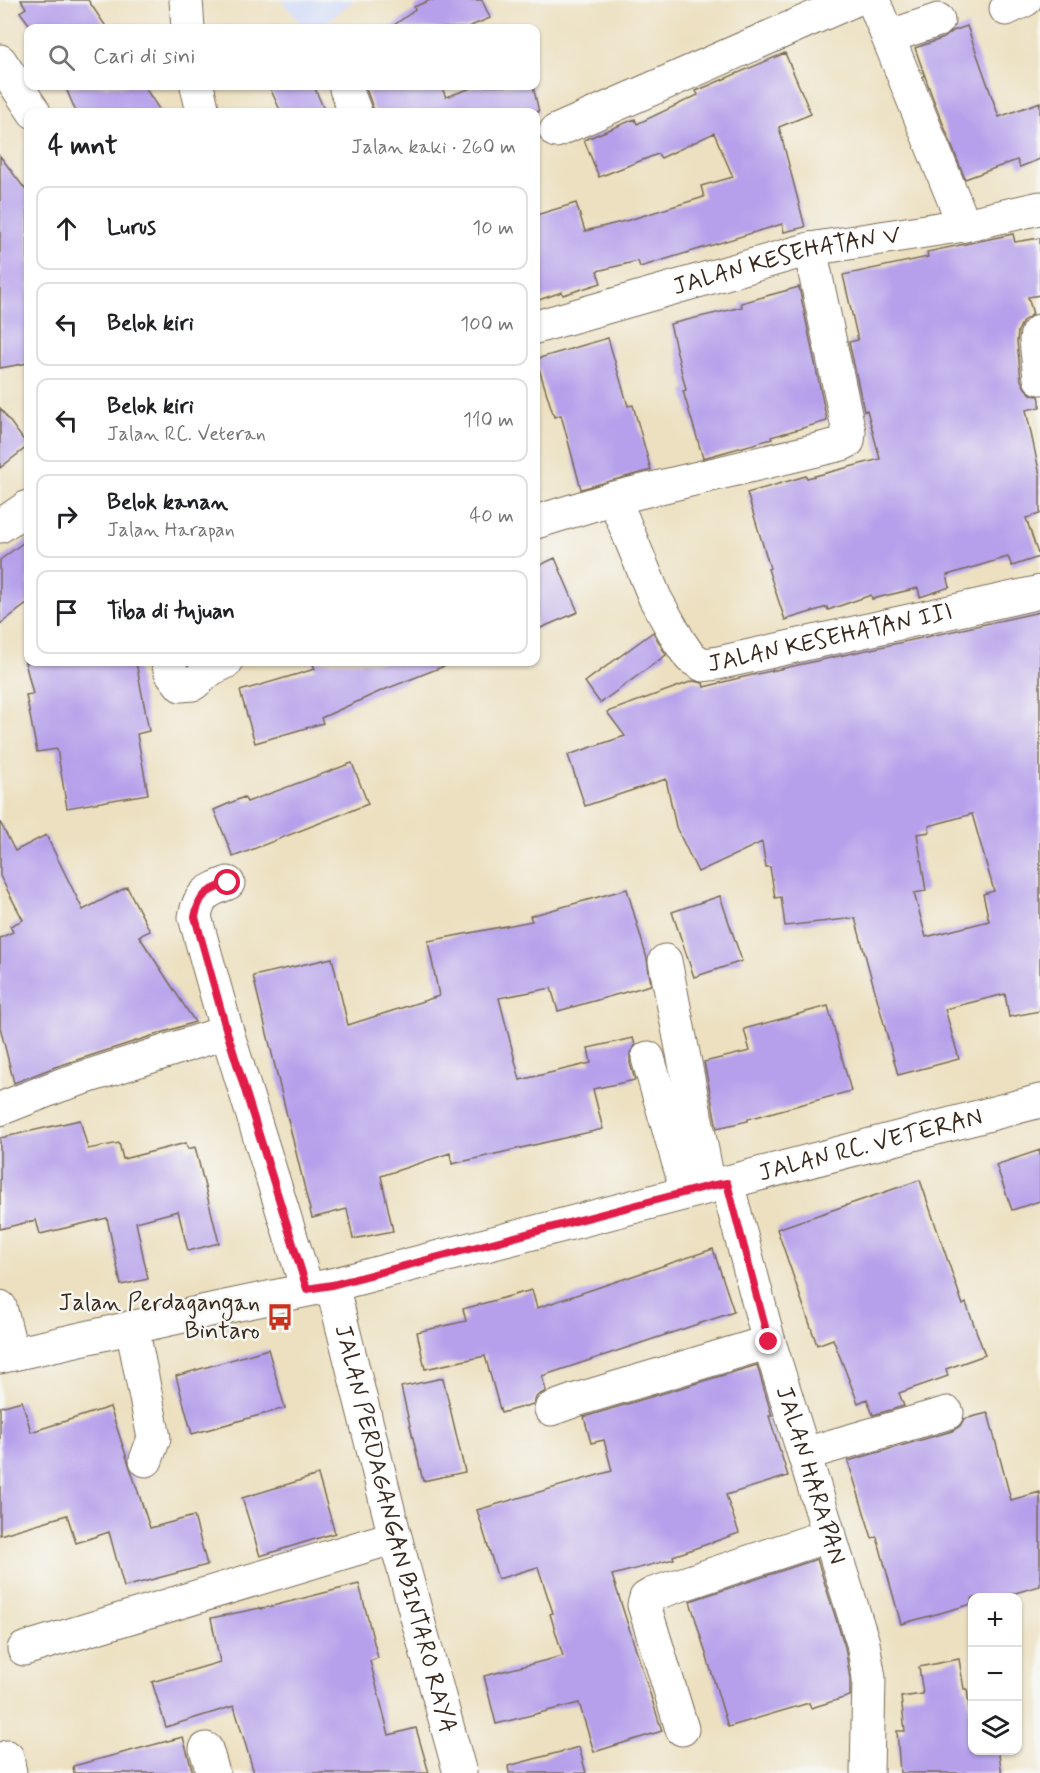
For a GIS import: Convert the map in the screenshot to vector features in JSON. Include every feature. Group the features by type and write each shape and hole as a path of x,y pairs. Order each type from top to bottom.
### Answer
{"street":[{"path":"186,0 188,24"},
{"path":"556,131 854,0"},
{"path":"873,0 964,225"},
{"path":"888,36 938,20"},
{"path":"0,62 31,108"},
{"path":"198,90 202,108"},
{"name":"JALAN KESEHATAN V","path":"540,326 810,249 964,225 1040,208"},
{"path":"540,521 614,498 848,441 849,432 810,249"},
{"path":"1040,331 1037,334 1036,346 1040,378"},
{"name":"JALAN KESEHATAN III","path":"614,498 655,598 690,657 703,665 1040,592"},
{"path":"0,526 24,510"},
{"path":"169,666 181,685 193,684 217,666"},
{"name":"JALAN PERDAGANGAN BINTARO RAYA","path":"228,883 207,891 197,904 195,917 227,1032 319,1287 395,1537 460,1773"},
{"path":"665,961 708,1187"},
{"path":"0,1109 61,1085 227,1032"},
{"path":"648,1058 708,1187"},
{"name":"JALAN RC. VETERAN","path":"6,1355 319,1287 1040,1101"},
{"name":"JALAN HARAPAN","path":"708,1187 769,1342 863,1643 869,1678 867,1773"},
{"path":"0,1307 6,1355"},
{"path":"132,1327 154,1438 146,1460"},
{"path":"551,1409 769,1342"},
{"path":"804,1454 947,1413"},
{"path":"682,1729 644,1605 646,1598 830,1535"},
{"path":"24,1648 395,1537"}],"shaded area":[{"path":"281,0 354,0 324,24 302,24"}],"building":[{"path":"21,0 88,0 104,24 29,24 20,12 26,8"},
{"path":"430,0 482,0 490,18 476,24 396,24 415,10 414,7"},
{"path":"967,26 999,117 1040,102 1040,159 1020,167 1017,160 965,179 915,48 944,38 953,31"},
{"path":"785,53 811,114 779,127 805,227 784,232 782,224 640,267 638,261 597,271 601,283 540,300 540,214 576,203 585,231 704,197 701,186 733,177 714,133 661,158 658,154 599,177 584,140 635,119 637,124 698,95 696,91"},
{"path":"67,90 147,90 158,108 74,108"},
{"path":"271,90 316,90 323,108 279,108"},
{"path":"366,90 443,90 446,97 466,90 534,90 538,108 373,108"},
{"path":"0,156 24,188 24,364 0,368"},
{"path":"1013,234 1015,242 1040,238 1040,295 1028,297 1033,314 1023,321 1018,331 1017,342 1021,380 1025,388 1032,395 1039,396 1040,400 1040,407 1026,410 1040,475 1040,514 1026,518 1039,557 1012,566 1008,557 947,575 950,587 920,597 918,588 872,599 871,595 828,610 827,607 785,620 747,493 806,476 807,478 880,459 867,410 864,411 849,342 858,340 843,275 928,257 927,252"},
{"path":"799,287 827,421 703,458 683,391 686,390 670,324 742,307 741,303"},
{"path":"608,338 628,406 633,405 651,470 581,489 561,415 554,417 540,372 540,358"},
{"path":"0,408 24,441 24,449 0,468"},
{"path":"24,542 24,606 0,624 0,560"},
{"path":"555,558 578,612 540,628 540,565"},
{"path":"1040,612 1040,1011 1009,1017 1005,994 945,1009 959,1059 898,1075 855,918 785,926 781,897 775,898 770,867 766,867 762,842 698,872 676,827 666,779 585,806 568,755 625,736 607,712 693,681 703,683 704,687","holes":["972,814 994,891 983,894 989,921 926,937 914,893 926,891 917,834 930,832 929,826"]},
{"path":"653,632 666,655 600,703 585,682"},
{"path":"26,666 137,666 149,731 137,734 148,794 67,808 57,749 37,752 26,695 33,694"},
{"path":"314,666 444,666 321,718 323,723 255,743 240,691 315,669"},
{"path":"352,763 368,804 233,857 214,810 244,797 247,802"},
{"path":"0,822 15,851 46,835 83,910 127,887 150,931 139,936 195,1022 55,1067 14,1083 0,1027 0,938 13,932 10,926 23,920 0,876"},
{"path":"627,889 647,959 651,985 558,1011 551,988 499,998 520,1080 591,1063 588,1048 633,1038 635,1045 630,1053 630,1063 635,1080 593,1089 603,1129 452,1164 450,1153 381,1176 393,1231 353,1239 347,1209 312,1218 253,976 332,958 348,1025 439,996 428,941 532,921 530,916"},
{"path":"720,896 742,961 694,977 672,912"},
{"path":"828,1006 851,1091 717,1128 704,1062 750,1051 744,1029"},
{"path":"80,1120 88,1149 119,1143 123,1159 186,1143 188,1149 195,1147 219,1243 188,1251 178,1211 136,1222 148,1279 121,1285 107,1218 40,1234 36,1220 0,1229 0,1138"},
{"path":"1040,1150 1040,1201 1012,1210 996,1165"},
{"path":"920,1180 963,1305 966,1303 985,1355 946,1369 948,1376 899,1393 904,1406 873,1415 867,1399 858,1403 833,1339 817,1345 777,1229"},
{"path":"713,1249 734,1312 542,1376 546,1391 537,1396 533,1404 501,1413 485,1356 425,1369 417,1332 466,1321 463,1309 532,1290 537,1308"},
{"path":"268,1349 285,1408 192,1434 176,1376"},
{"path":"757,1365 772,1416 769,1416 788,1476 726,1495 739,1533 673,1556 674,1559 612,1575 662,1731 594,1752 579,1703 496,1724 484,1676 563,1656 550,1614 553,1613 538,1567 498,1579 477,1510 612,1471 604,1440 591,1443 584,1417"},
{"path":"443,1378 465,1472 423,1481 401,1387"},
{"path":"22,1401 31,1432 110,1407 150,1528 194,1516 207,1565 124,1587 109,1532 76,1543 67,1515 0,1535 0,1407"},
{"path":"988,1413 1011,1500 1040,1492 1040,1586 1015,1593 968,1593 968,1605 901,1624 877,1537 872,1538 848,1461 952,1431 960,1426 964,1419"},
{"path":"318,1475 335,1533 260,1556 242,1498"},
{"path":"817,1559 845,1647 850,1696 811,1708 809,1703 728,1727 690,1601"},
{"path":"359,1584 378,1658 370,1661 389,1735 416,1728 429,1773 254,1773 234,1706 166,1727 152,1682 220,1662 211,1618 261,1609"},
{"path":"959,1659 964,1689 967,1689 968,1697 968,1755 999,1755 1002,1773 900,1773 897,1731 905,1731 901,1697 923,1694 919,1667"},
{"path":"183,1737 193,1773 74,1773 73,1766"},
{"path":"579,1747 586,1773 509,1773 508,1766"}],"place":[{"name":"Jalan Perdagangan Bintaro","path":"280,1317"}],"route":[{"path":"228,883 207,891 197,904 195,917 227,1032 307,1289 332,1285 727,1183 769,1342"}]}
